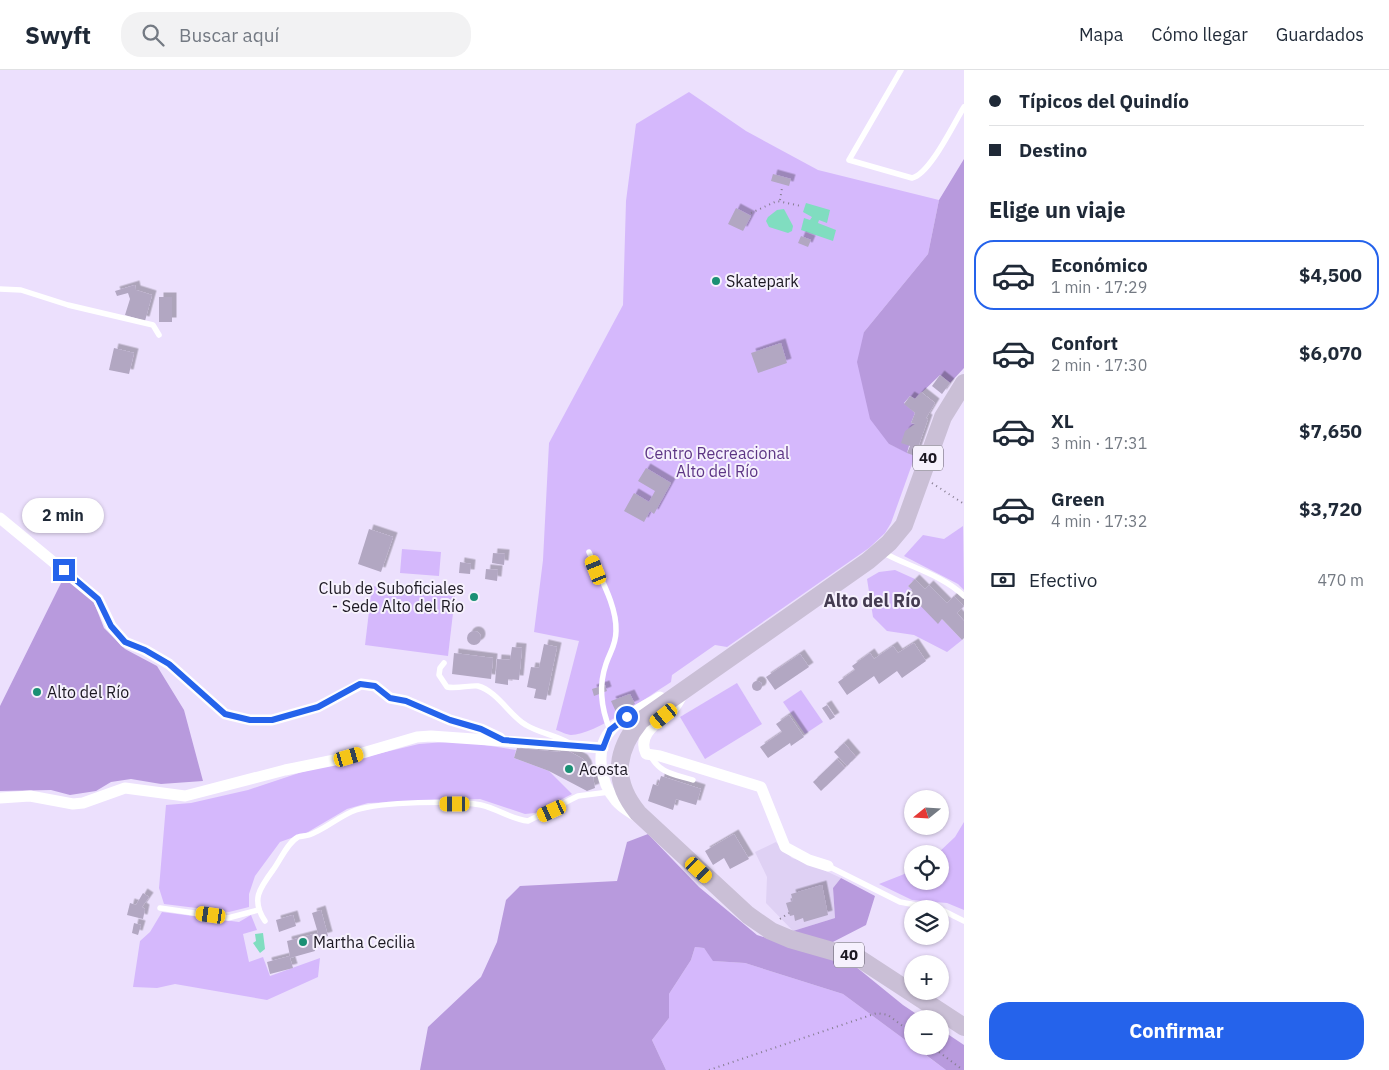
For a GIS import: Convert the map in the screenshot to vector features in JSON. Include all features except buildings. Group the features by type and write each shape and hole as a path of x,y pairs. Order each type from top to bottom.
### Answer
{"main road":[{"name":"40","path":"964,383 943,417 904,526 881,551 640,721 623,746 620,768 629,802 651,826 748,915 771,931 790,939 860,959 964,1027"}],"street":[{"path":"0,518 98,599 111,626 125,642 145,650 169,664 225,714 250,720 272,720 318,707 360,684 375,686 390,698 406,701 450,720 481,729 503,740"},
{"path":"651,826 616,802 609,792 602,771 603,748 610,730 627,717 748,646"},
{"path":"686,688 675,708 653,725 645,738 644,749 650,755 660,756 761,787 785,847 809,864 828,866"},
{"path":"0,798 30,796 73,804 83,803 125,788 185,796 285,770 349,757 418,737 447,736 571,744 603,748"}],"lane":[{"path":"901,70 849,160 912,178 916,177 932,161 964,107"},
{"path":"0,289 22,290 68,305 153,325 159,336"},
{"path":"881,551 933,575 956,588 964,596"},
{"path":"589,552 611,606 616,629 613,651 606,662 600,690 610,730"},
{"path":"444,663 440,668 440,676 447,687 478,686 496,698 525,725 554,735 571,744"},
{"path":"650,755 656,766 664,772 693,780"},
{"path":"265,921 258,910 257,898 262,886 291,844 298,837 309,835 357,810 397,804 469,804 482,805 519,820 528,821 578,796 609,792"},
{"path":"828,866 904,903"},
{"path":"160,908 228,918 258,910"},
{"path":"949,914 964,921"}],"path":[{"path":"780,201 782,188"},
{"path":"751,213 771,202 780,201 801,206"},
{"path":"922,476 964,504"},
{"path":"709,1070 877,1013 888,1015 904,1027"},
{"path":"942,1055 963,1070"}],"shaded area":[{"path":"964,159 964,368 950,383 940,375 915,399 910,396 904,403 915,413 911,423 915,424 907,453 889,444 870,419 857,362 864,332 928,254 939,200"},
{"path":"806,203 830,210 827,223 819,220 818,223 836,230 833,241 801,230 804,218 810,220 812,217 803,212"},
{"path":"784,209 793,226 792,231 788,233 769,227 766,221 777,210"},
{"path":"64,577 93,600 104,628 125,649 157,666 184,710 203,781 161,784 131,779 111,782 96,791 70,795 51,790 0,791 0,706"},
{"path":"648,834 699,887 757,935 855,966 910,1010 904,1010 904,1039 843,994 745,963 713,961 704,948 695,947 691,960 669,994 669,1018 652,1040 666,1070 420,1070 428,1027 481,977 497,942 506,900 520,886 617,881 627,842"},
{"path":"776,842 792,858 841,878 833,888 835,918 793,931 766,903 767,877 755,852"},
{"path":"841,878 875,896 866,925 831,943 793,931 835,918 833,888"},
{"path":"263,933 265,949 260,953 253,943 256,941 255,934"},
{"path":"949,1035 964,1045 964,1070 946,1070 926,1055 949,1055"}],"green space":[{"name":"Centro Recreacional Alto del Río","path":"689,92 746,131 818,170 939,200 928,254 864,332 889,444 915,456 891,523 885,533 869,548 727,647 715,645 672,675 671,682 636,705 594,729 569,735 556,730 579,641 534,632 543,560 549,443 623,305 626,201 636,124"},
{"path":"963,526 964,590 958,584 904,556 923,535 944,539"},
{"path":"402,549 441,552 439,576 400,573"},
{"path":"895,570 915,579 908,586 912,590 908,593 938,623 942,619 962,640 947,652 914,635 887,631 873,617 867,579 879,572"},
{"path":"372,586 455,596 448,656 365,645"},
{"path":"737,683 762,724 705,759 680,717"},
{"path":"801,690 823,722 805,734 783,702"},
{"path":"459,741 516,750 514,758 549,771 572,794 535,813 525,814 480,799 368,803 347,809 308,832 280,842 255,876 249,894 249,907 229,912 164,904 159,888 166,805 191,803 248,790 302,772 419,744"},
{"path":"964,822 964,910 949,904 949,900 912,900 879,884 904,874 904,890 949,890 949,845 947,845 955,837"},
{"path":"162,912 239,922 251,915 257,930 243,934 249,962 263,957 270,976 320,958 318,977 267,1000 175,984 157,988 133,987 140,941 150,932"},
{"path":"695,947 704,948 714,961 745,963 843,994 904,1039 904,1055 926,1055 946,1070 666,1070 652,1040 669,1018 669,994 691,960"}],"place":[{"name":"Skatepark","path":"716,281"},
{"name":"Club de Suboficiales - Sede Alto del Río","path":"474,597"},
{"name":"Alto del Río","path":"37,692"},
{"name":"Acosta","path":"569,769"},
{"name":"Martha Cecilia","path":"303,942"}],"district":[{"name":"Alto del Río","path":"872,601"}],"route":[{"path":"64,570 98,599 111,626 125,642 145,650 169,664 225,714 250,720 272,720 318,707 360,684 375,686 390,698 406,701 450,720 481,729 503,740 603,748 610,730 627,717"}]}
